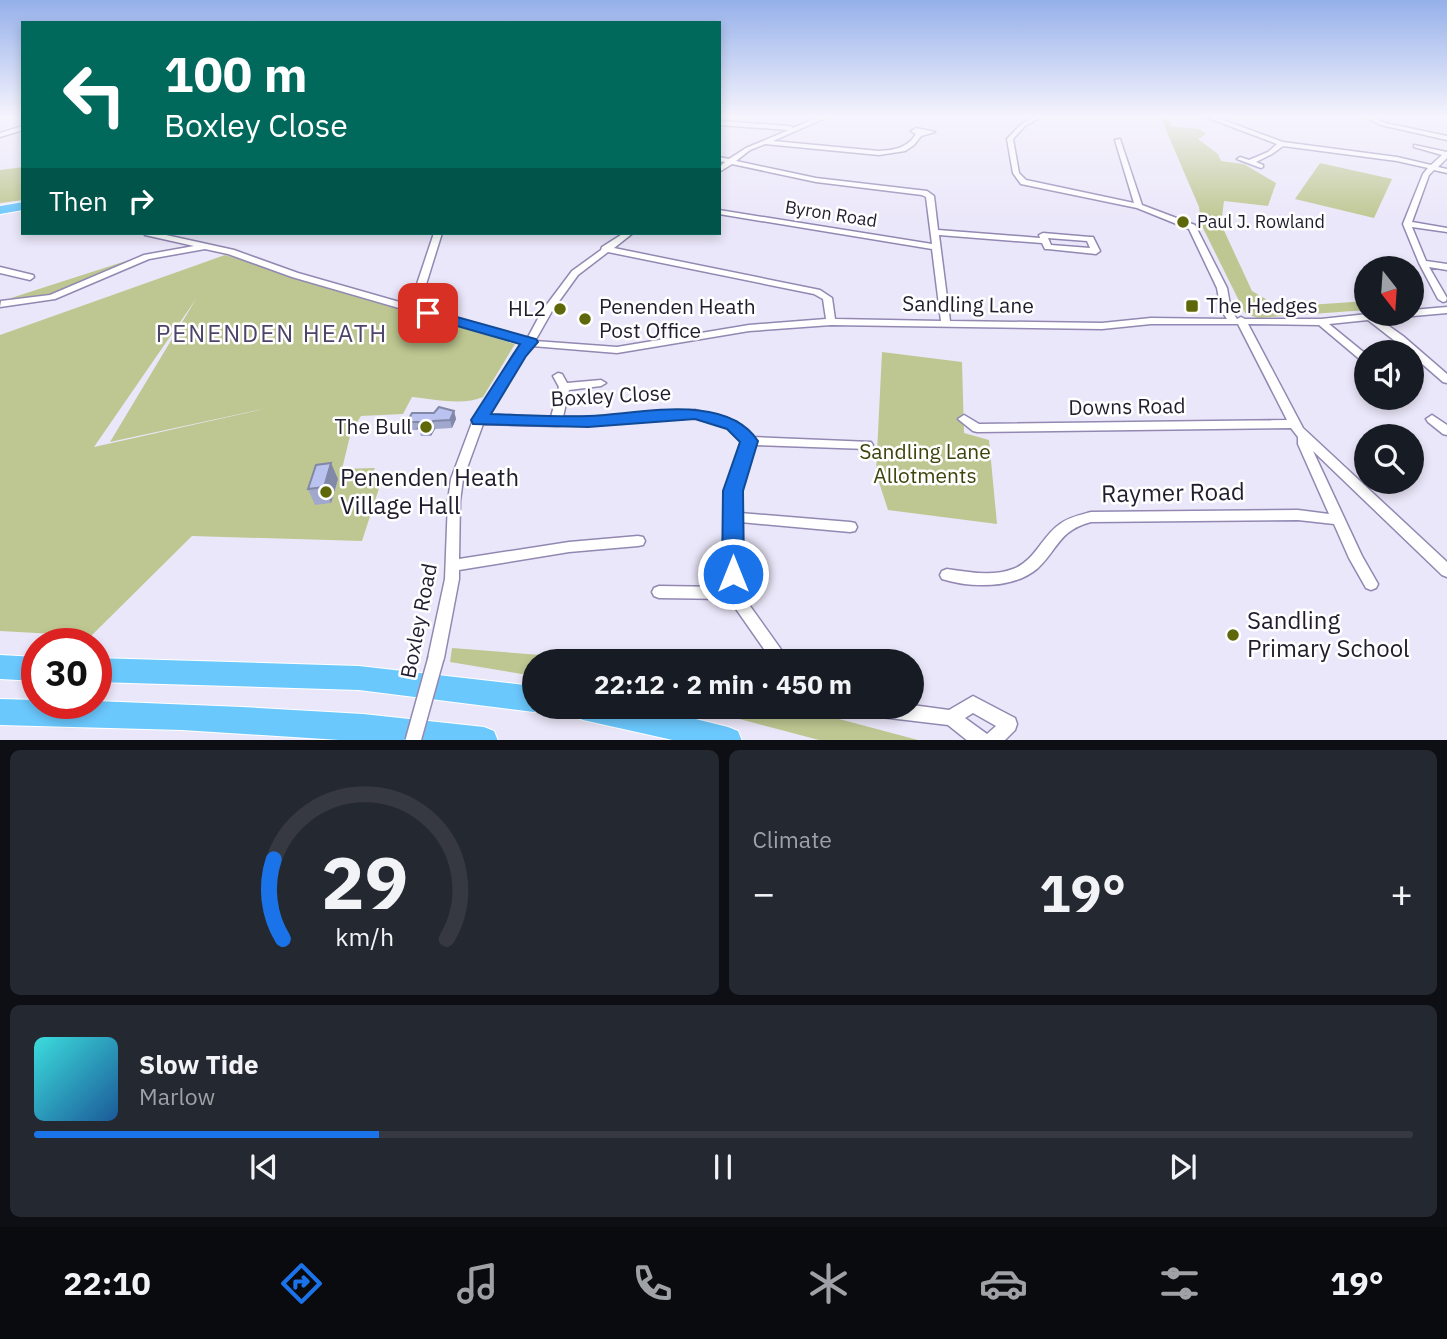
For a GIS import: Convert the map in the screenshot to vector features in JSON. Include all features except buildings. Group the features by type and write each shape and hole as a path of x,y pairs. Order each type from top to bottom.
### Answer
{"highway":[{"path":"0,212 21,210"},
{"path":"0,667 21,668"},
{"path":"112,670 359,678 522,698"},
{"path":"0,712 325,724 484,740"},
{"path":"642,719 728,740"}],"street":[{"path":"721,168 749,151"},
{"path":"853,151 879,153 900,151"},
{"path":"1012,151 1016,173 1024,182 1139,206 1192,227 1222,288 1226,310 1237,320 1294,424 1447,571"},
{"path":"1121,151 1139,206"},
{"path":"1250,162 1273,151"},
{"path":"1325,151 1434,167 1447,172"},
{"path":"1420,256 1407,224 1426,174 1447,155"},
{"path":"721,159 816,180 924,192 930,196 946,324"},
{"path":"1240,159 1261,166"},
{"path":"1426,174 1447,178"},
{"name":"Byron Road","path":"721,212 937,247"},
{"path":"1407,224 1446,233"},
{"path":"935,232 1045,241"},
{"name":"Sandling Lane","path":"158,235 206,245 295,275 560,349 617,350 749,328 831,322 1102,326 1148,321 1321,322 1354,319"},
{"path":"404,307 418,294 437,235"},
{"name":"Boxley Road","path":"413,740 446,617 457,480 479,420 547,311 575,273 626,235"},
{"path":"1043,235 1090,239 1096,251 1048,247 1045,241 1043,235"},
{"path":"1,303 52,296 147,257 206,245"},
{"path":"605,249 817,292 827,298 831,322"},
{"path":"1424,263 1447,267"},
{"path":"1424,265 1443,299"},
{"path":"0,270 30,277"},
{"name":"Sandling Lane","path":"1424,312 1447,310"},
{"path":"1321,322 1354,349"},
{"path":"1382,326 1447,380"},
{"path":"556,422 561,381 601,383"},
{"name":"Boxley Close","path":"479,420 556,422 695,414 733,425 750,441"},
{"name":"Downs Road","path":"964,419 977,428 1294,424"},
{"path":"1432,419 1447,431"},
{"path":"1305,437 1304,444 1338,520 1371,584"},
{"path":"773,649 733,593 733,491 750,441 867,445"},
{"name":"Raymer Road","path":"947,575 998,578 1022,572 1064,527 1091,517 1298,514 1338,520"},
{"path":"733,517 850,527"},
{"path":"452,566 569,547 638,541"},
{"path":"659,592 733,593"},
{"path":"951,718 973,704 1009,724 992,740"},
{"path":"924,715 951,718 982,740"}],"green space":[{"path":"1175,151 1213,151 1221,161 1244,164 1276,183 1268,206 1224,201 1221,224 1252,291 1279,307 1354,302 1354,311 1258,318 1245,313 1201,224 1199,207"},
{"path":"1320,163 1392,179 1374,218 1295,199"},
{"path":"21,167 21,200 0,203 0,170"},
{"path":"225,255 515,344 483,397 458,401 412,397 403,414 361,416 351,432 342,469 375,468 371,475 383,476 362,541 192,536 99,628 21,628 21,632 0,631 0,335","holes":["196,299 110,442 268,408 94,447"]},
{"path":"129,260 102,275 59,292 13,301 11,298"},
{"name":"Sandling Lane Allotments","path":"882,352 962,362 964,433 989,440 997,524 888,510 876,473"},
{"path":"452,648 522,654 522,674 450,662"},
{"path":"739,719 839,719 918,740 819,740"}],"place":[{"name":"Paul J. Rowland","path":"1183,222"},
{"name":"The Hedges","path":"1192,306"},
{"name":"HL2","path":"560,309"},
{"name":"Penenden Heath Post Office","path":"585,319"},
{"name":"The Bull","path":"426,427"},
{"name":"Penenden Heath Village Hall","path":"326,492"},
{"name":"Sandling Primary School","path":"1233,635"}],"district":[{"name":"PENENDEN HEATH","path":"272,334"}],"route":[{"path":"428,313 530,342 519,354 479,420 588,422 695,414 733,425 750,441 733,491 733,574"}]}
